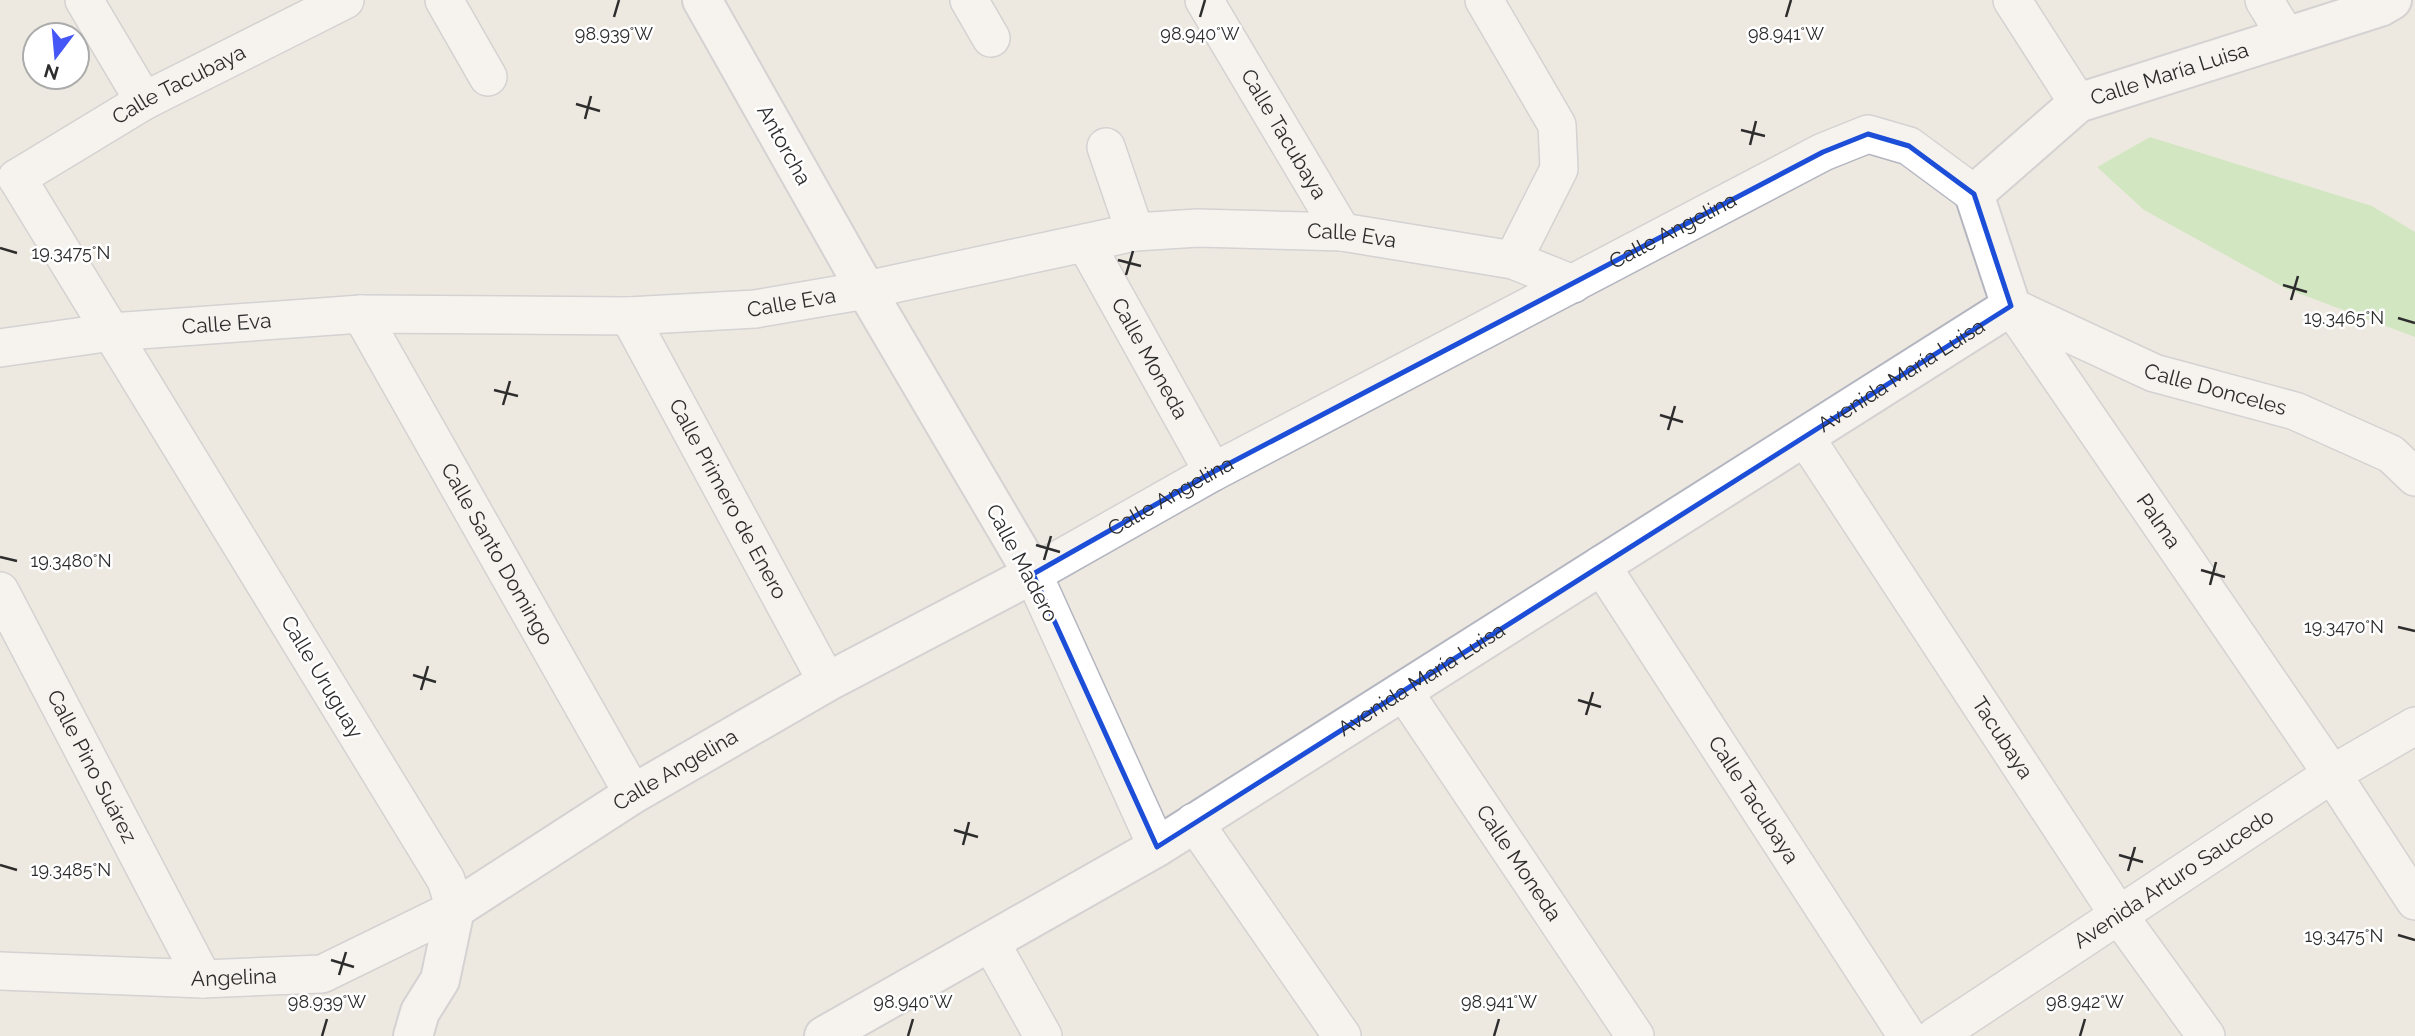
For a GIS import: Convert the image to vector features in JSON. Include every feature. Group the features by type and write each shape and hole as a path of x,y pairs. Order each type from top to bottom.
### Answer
{"street":[{"path":"84,0 144,101"},
{"name":"Calle Tacubaya","path":"8,177 144,101 345,0"},
{"path":"444,0 488,77"},
{"name":"Antorcha","path":"702,0 866,290"},
{"path":"969,0 991,38"},
{"name":"Calle Tacubaya","path":"1204,0 1342,232"},
{"path":"1484,0 1557,125 1559,169 1513,260"},
{"path":"2012,0 2078,103"},
{"path":"2264,0 2286,36"},
{"name":"Calle María Luisa","path":"1974,194 2078,103 2392,0"},
{"name":"Calle Angelina","path":"455,909 633,794 827,682 1033,574 1213,472 1823,152 1868,134 1909,146 1974,194"},
{"path":"1105,147 1135,232"},
{"name":"Calle Uruguay","path":"8,177 112,332 446,880 455,909"},
{"name":"Palma","path":"1974,194 2011,306 2332,774 2415,901"},
{"name":"Calle Eva","path":"0,348 112,332 361,314 629,316 755,309 866,290 1135,232 1198,228 1342,232 1513,260 1573,284"},
{"name":"Calle Moneda","path":"1086,244 1213,472"},
{"name":"Calle Madero","path":"866,290 1033,574 1157,847"},
{"name":"Avenida María Luisa","path":"824,1036 1157,847 2011,306"},
{"name":"Calle Donceles","path":"2011,306 2154,373 2295,411 2391,453 2415,477"},
{"name":"Calle Santo Domingo","path":"361,314 633,794"},
{"name":"Calle Primero de Enero","path":"629,316 827,682"},
{"name":"Tacubaya","path":"1805,437 2120,917 2206,1036"},
{"name":"Calle Tacubaya","path":"1601,565 1908,1036"},
{"name":"Calle Pino Suárez","path":"0,591 203,979"},
{"name":"Calle Moneda","path":"1404,692 1635,1036"},
{"name":"Avenida Arturo Saucedo","path":"1936,1036 2120,917 2332,774 2415,726"},
{"path":"1194,822 1342,1036"},
{"path":"413,1036 420,1012 440,981 455,909"},
{"name":"Angelina","path":"0,971 203,979 322,974 455,909"},
{"path":"991,943 1043,1036"}],"highlighted area":[{"path":"1868,134 1909,146 1974,194 2011,306 1157,847 1033,574 1213,472 1823,152"}],"green space":[{"path":"2150,137 2372,206 2415,232 2415,337 2285,288 2144,210 2097,167"}]}
